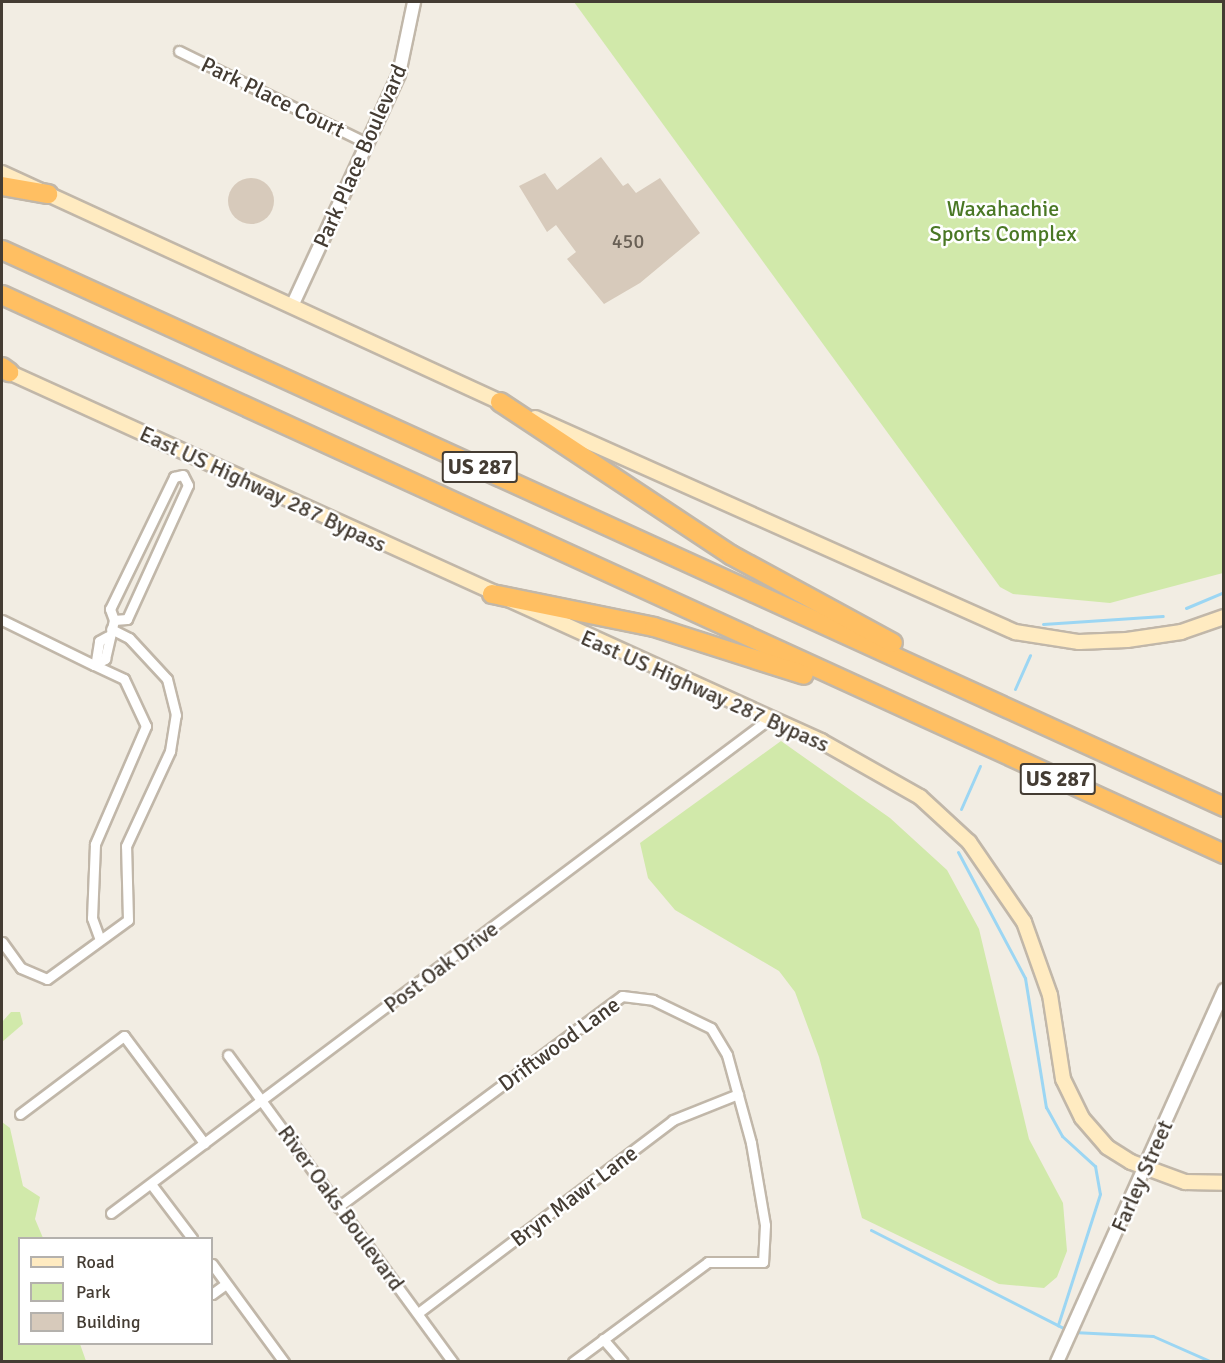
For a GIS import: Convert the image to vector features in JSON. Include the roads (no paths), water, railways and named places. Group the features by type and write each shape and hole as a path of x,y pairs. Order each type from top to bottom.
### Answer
{"highway":[{"path":"2,186 48,194"},
{"name":"US 287","path":"2,250 1224,807"},
{"name":"US 287","path":"2,295 1224,854"},
{"path":"500,402 697,534 938,667 959,686"},
{"path":"492,594 654,627 893,704"}],"main road":[{"path":"2,173 500,402 1015,632 1079,642 1127,640 1181,632 1224,617"},
{"name":"East US Highway 287 Bypass","path":"4,369 769,719 888,776 969,842 1010,895 1046,975 1069,1098 1107,1147 1147,1167 1185,1182 1224,1183"}],"street":[{"name":"Park Place Boulevard","path":"292,306 402,64 414,2"},
{"name":"Park Place Court","path":"179,51 367,143"},
{"path":"183,475 192,456"},
{"path":"95,663 105,659 111,628 110,609 174,477 183,475"},
{"path":"111,628 127,618 188,485 183,475"},
{"path":"2,621 95,663 124,680 146,726 95,844 92,918 99,937"},
{"path":"2,942 21,968 47,979 99,937 128,920 126,846 170,751 176,715 167,679 129,638 111,628"},
{"name":"Post Oak Drive","path":"111,1213 769,719"},
{"name":"Farley Street","path":"1057,1362 1147,1167 1224,990"},
{"name":"Driftwood Lane","path":"338,1207 622,996 652,1000 711,1028 727,1055 738,1094 765,1225 763,1262 708,1262 603,1339"},
{"path":"20,1114 124,1036 204,1143"},
{"name":"River Oaks Boulevard","path":"228,1055 263,1099 338,1207 453,1362"},
{"name":"Bryn Mawr Lane","path":"418,1313 674,1120 738,1094"},
{"path":"151,1184 191,1237"},
{"path":"213,1265 284,1362"},
{"path":"213,1293 226,1284"},
{"path":"573,1362 603,1339 623,1362"}],"waterway":[{"path":"1186,608 1224,592"},
{"path":"1043,624 1163,616"},
{"path":"1015,689 1030,655"},
{"path":"961,809 980,766"},
{"path":"958,852 1025,978 1046,1107 1062,1136 1095,1166 1100,1194 1058,1325"},
{"path":"871,1230 1067,1330"},
{"path":"1073,1332 1153,1336 1212,1362"}],"park label":[{"name":"Waxahachie Sports Complex","path":"1003,220"}]}
